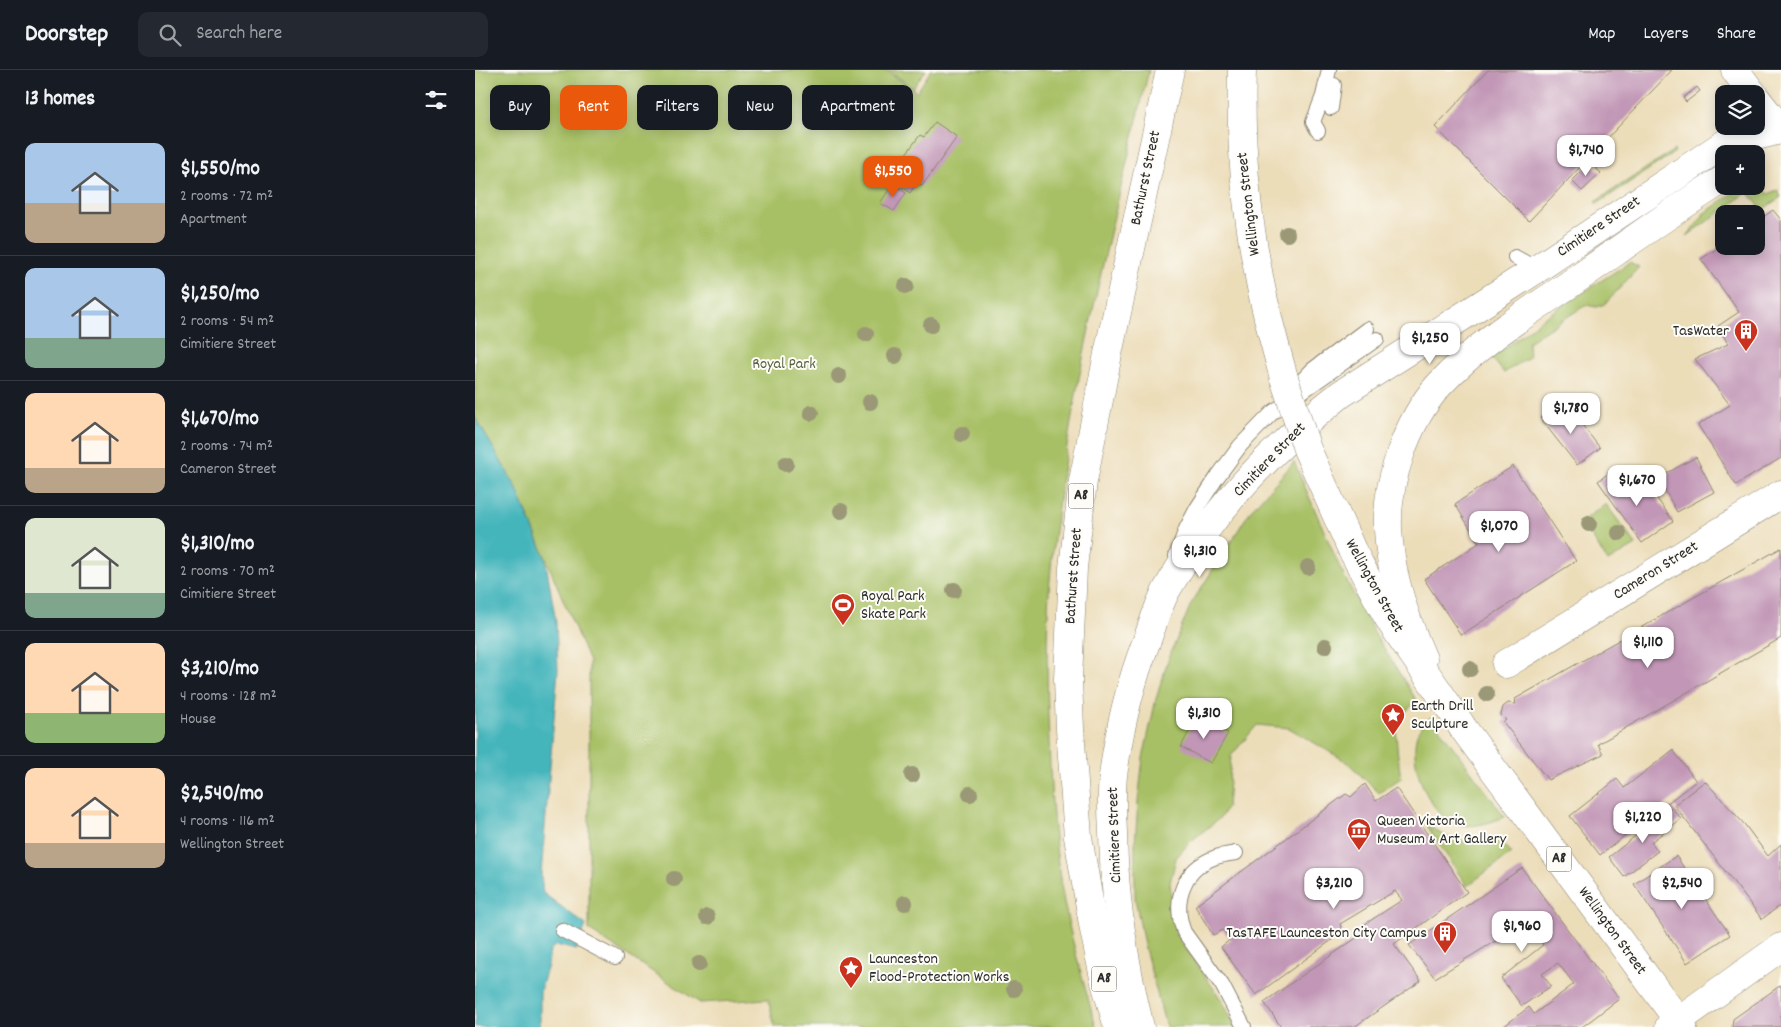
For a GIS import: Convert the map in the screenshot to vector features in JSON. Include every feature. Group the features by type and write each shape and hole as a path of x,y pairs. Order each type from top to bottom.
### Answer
{"main road":[{"name":"Bathurst Street","path":"1118,1027 1105,982 1094,930 1078,837 1069,729 1068,680 1073,568 1083,481 1108,354 1170,70"},
{"name":"Wellington Street","path":"1242,70 1243,149 1247,198 1257,269 1284,378 1307,449 1352,550 1394,626 1463,728 1677,1025"},
{"path":"1735,70 1746,85"},
{"path":"1765,110 1781,130 1765,145"},
{"name":"Cimitiere Street","path":"1140,1027 1126,967 1114,870 1113,778 1130,688 1166,592 1213,522 1260,467 1312,416 1526,263 1724,144 1781,130"},
{"name":"Cimitiere Street","path":"1433,681 1417,646 1403,606 1394,569 1388,527 1395,472 1410,428 1438,387 1467,358 1492,337 1715,186"},
{"name":"Cameron Street","path":"1506,664 1781,494"},
{"path":"1677,1025 1781,947"}],"lane":[{"path":"1324,70 1315,126 1330,107 1338,70"},
{"path":"1329,70 1330,107"},
{"path":"1166,592 1174,561 1197,508 1240,446 1312,370 1372,334 1310,387 1273,412"},
{"path":"1310,387 1341,394"},
{"path":"1236,853 1216,857 1197,867 1185,881 1179,896 1179,908 1184,932 1222,985 1244,1027"},
{"path":"562,930 615,958"}],"green space":[{"name":"Royal Park","path":"475,70 885,70 907,85 802,85 802,130 913,130 913,89 917,92 931,70 1149,70 1105,255 1079,380 1058,505 1048,604 1048,714 1055,843 1068,921 1096,1027 775,1027 768,999 700,1003 589,930 589,662 516,487 475,417"},
{"path":"888,70 926,70 913,88 913,85 909,85"},
{"path":"1674,150 1675,152 1597,204 1595,202"},
{"path":"1765,189 1768,194 1778,190 1781,197 1765,208 1765,205 1758,205 1750,195 1765,195"},
{"path":"1731,195 1744,195 1730,205 1716,205"},
{"path":"1715,206 1715,216 1687,236 1703,216 1703,214"},
{"path":"1630,262 1639,267 1605,304 1596,307 1586,305 1528,342 1529,357 1504,373 1492,358 1542,319"},
{"path":"1294,462 1341,570 1376,636 1417,701 1402,716 1397,726 1401,778 1379,793 1347,762 1289,728 1257,725 1231,756 1227,807 1220,818 1191,841 1176,858 1170,883 1174,923 1182,943 1223,1002 1235,1027 1166,1027 1144,945 1135,898 1135,845 1138,802 1143,758 1156,699 1168,660 1191,604 1251,510"},
{"path":"1606,504 1636,545 1608,562 1582,521"},
{"path":"1431,717 1505,817 1489,823 1460,825 1449,820 1431,802 1419,776 1415,750 1418,732"},
{"path":"1425,823 1443,835 1457,840 1473,841 1494,837 1499,839 1512,853 1467,886"}],"water":[{"path":"475,417 516,487 545,557 556,622 558,670 541,875 543,893 586,925 576,950 556,945 550,950 548,965 540,992 540,1027 475,1027"}],"building":[{"path":"1488,70 1672,70 1529,221 1435,127"},
{"path":"1697,87 1700,91 1686,102 1683,98"},
{"path":"935,122 957,137 922,186 917,183 910,193 894,181 910,157 906,154 920,135 924,137"},
{"path":"1590,163 1601,173 1582,191 1572,181"},
{"path":"893,184 906,193 894,211 880,203"},
{"name":"TasWater","path":"1773,210 1781,220 1781,458 1736,485 1698,425 1730,405 1695,359 1728,344 1718,326 1739,312 1701,259 1715,250 1715,255 1765,255 1765,216"},
{"path":"1552,408 1558,416 1569,408 1600,448 1577,465 1540,418"},
{"path":"1696,457 1714,492 1677,512 1658,478"},
{"path":"1513,466 1576,561 1461,635 1424,579 1479,543 1455,504"},
{"path":"1613,470 1630,494 1646,483 1673,521 1642,543 1598,481"},
{"path":"1781,548 1781,638 1598,744 1603,754 1548,780 1503,722 1506,720 1501,715 1503,707 1508,703 1516,704 1515,699"},
{"path":"1196,718 1228,733 1211,763 1181,747"},
{"path":"1673,750 1696,781 1600,855 1570,816 1617,779 1624,788"},
{"path":"1705,781 1745,825 1768,856 1781,844 1781,905 1762,919 1674,805"},
{"path":"1365,784 1376,801 1396,788 1467,892 1394,944 1421,981 1354,1027 1281,1027 1264,1002 1362,934 1359,928 1402,900 1395,891 1340,924 1343,932 1256,995 1221,947 1231,939 1223,930 1213,935 1195,906 1346,794 1351,797"},
{"path":"1672,807 1681,819 1651,842 1658,851 1624,877 1609,857"},
{"path":"1676,856 1730,935 1687,963 1634,884"},
{"name":"TasTAFE Launceston City Campus","path":"1522,868 1619,999 1582,1027 1503,1027 1529,1007 1534,1014 1574,984 1558,963 1542,974 1551,986 1522,1006 1501,978 1543,945 1528,921 1435,978 1409,945"},
{"path":"1781,985 1781,1027 1732,1027 1733,1019"}],"place":[{"name":"TasWater","path":"1746,352"},
{"name":"Royal Park Skate Park","path":"843,626"},
{"name":"Earth Drill Sculpture","path":"1393,736"},
{"name":"Queen Victoria Museum & Art Gallery","path":"1359,851"},
{"name":"TasTAFE Launceston City Campus","path":"1445,954"},
{"name":"Launceston Flood-Protection Works","path":"851,989"}]}
